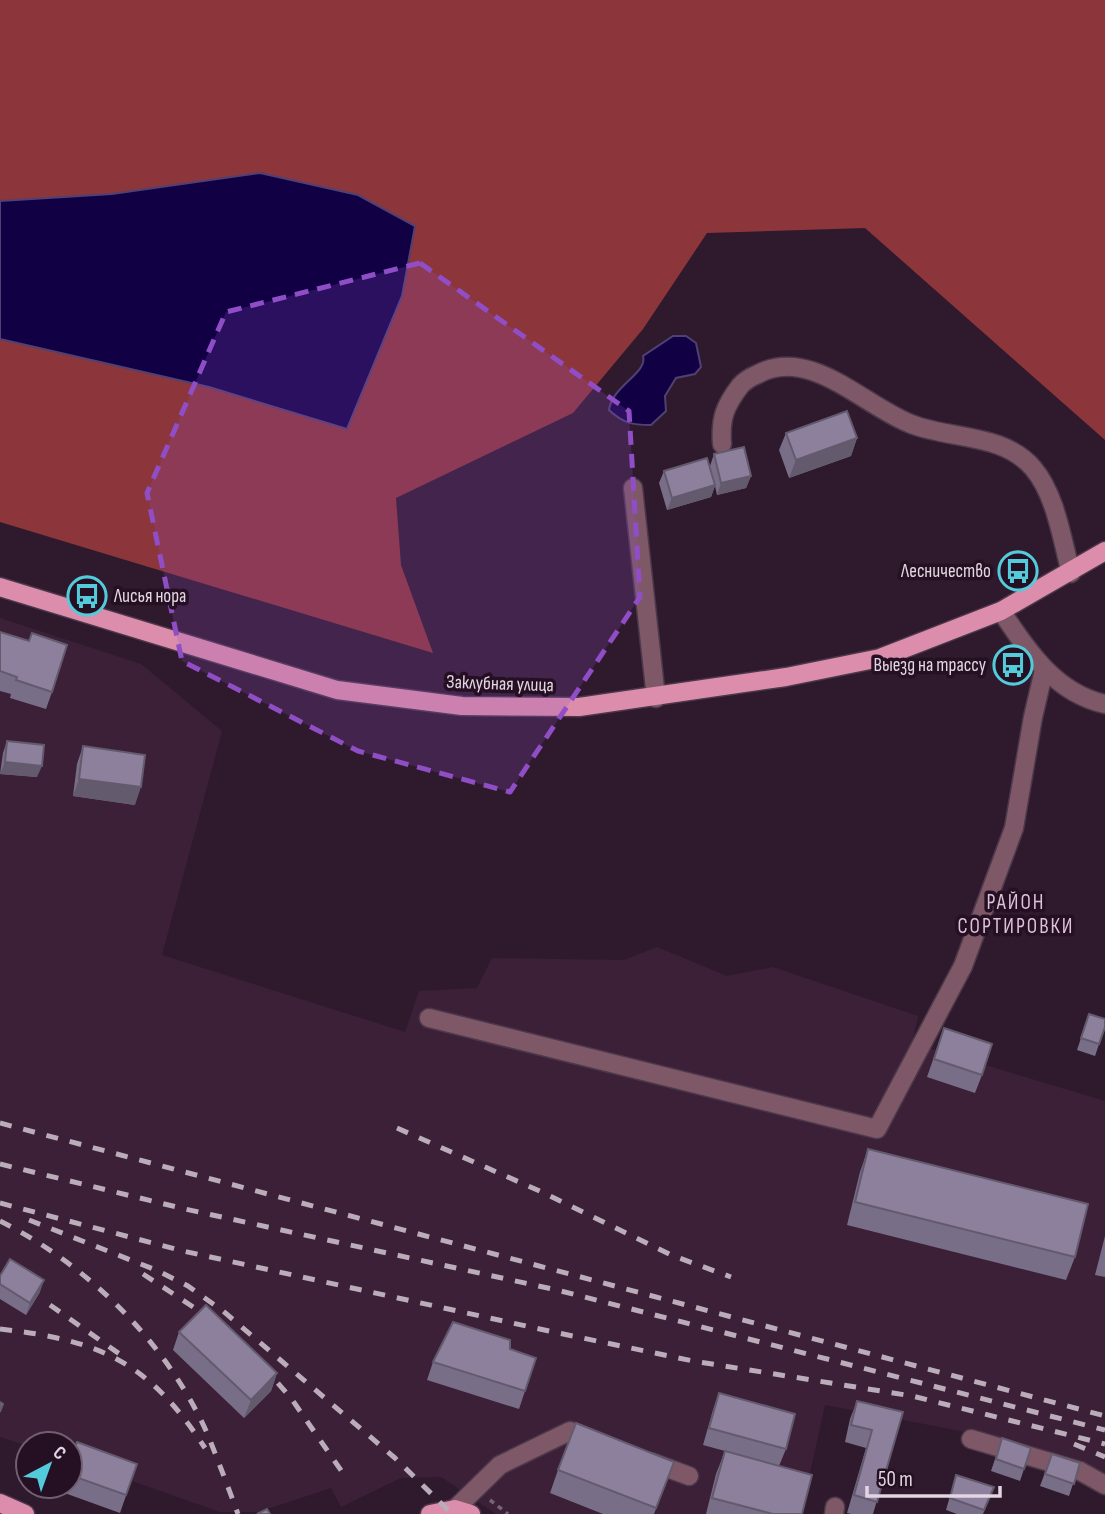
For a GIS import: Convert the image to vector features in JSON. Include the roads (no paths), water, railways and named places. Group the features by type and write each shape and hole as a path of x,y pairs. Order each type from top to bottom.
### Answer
{"main road":[{"name":"Заклубная улица","path":"0,587 337,690 462,706 579,707 656,698 786,677 880,658 1001,611 1105,551"},
{"path":"0,1503 23,1514"},
{"path":"430,1514 458,1511"}],"street":[{"path":"722,444 721,421 726,405 744,381 767,368 794,365 830,379 893,418 933,433 998,443 1027,462 1035,470 1049,497 1071,573"},
{"path":"633,488 656,698"},
{"path":"1001,611 1044,670 1092,701 1105,704"},
{"path":"429,1018 877,1129 962,966 1014,828 1032,717 1044,670"},
{"path":"458,1511 475,1488 500,1465 570,1431 690,1476"},
{"path":"971,1439 1080,1471 1105,1485"}],"railway":[{"path":"0,1123 1105,1416"},
{"path":"397,1128 544,1193 671,1255 731,1277"},
{"path":"0,1164 185,1209 557,1290 1105,1430"},
{"path":"0,1203 183,1251 549,1331 693,1361 912,1396 1105,1444"},
{"path":"29,1220 156,1270 188,1286 223,1311 395,1458 452,1514"},
{"path":"0,1221 64,1260 122,1310 147,1338 190,1400 207,1433 238,1514"},
{"path":"143,1274 216,1322"},
{"path":"50,1305 121,1355"},
{"path":"0,1329 66,1340 119,1360 142,1375 163,1395 205,1448"},
{"path":"262,1365 291,1398 347,1479"},
{"path":"1074,1444 1105,1457"}],"place":[{"name":"Лесничество","path":"1018,571"},
{"name":"Лисья нора","path":"87,596"},
{"name":"Выезд на трассу","path":"1013,665"}],"district":[{"name":"РАЙОН СОРТИРОВКИ","path":"1016,914"}]}
